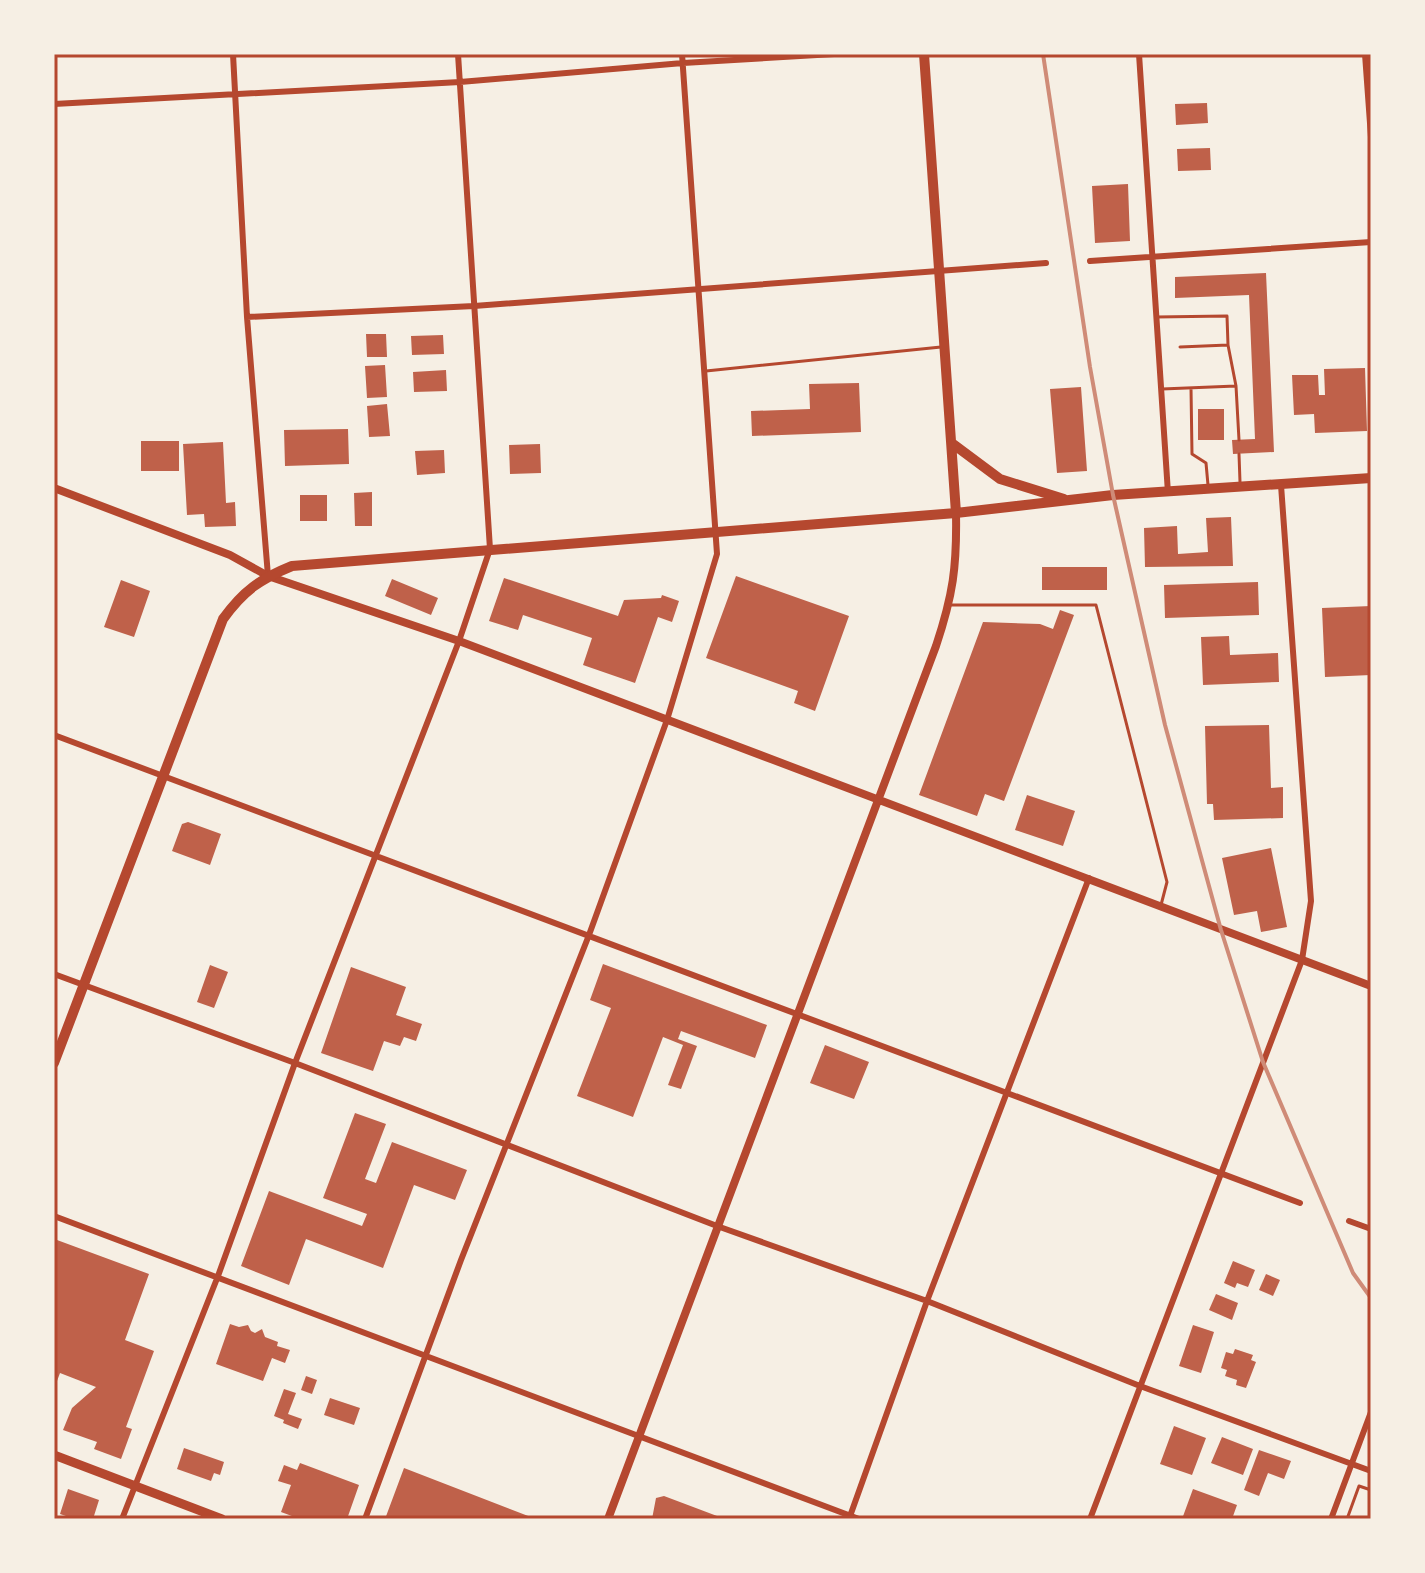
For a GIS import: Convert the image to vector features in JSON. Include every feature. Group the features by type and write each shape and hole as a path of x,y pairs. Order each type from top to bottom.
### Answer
{"main road":[{"path":"924,54 956,513"},
{"path":"953,444 1000,479 1069,500"},
{"path":"54,1063 223,619 239,598 268,576 292,566 956,513 1069,500 1371,478"},
{"path":"54,1455 215,1518"}],"street":[{"path":"233,54 247,317 268,576"},
{"path":"122,1519 218,1276 295,1063 459,641 490,549 458,54"},
{"path":"365,1519 424,1355 589,935 667,720 717,554 682,54"},
{"path":"54,104 460,82 834,54"},
{"path":"1139,54 1168,493"},
{"path":"1365,54 1371,137"},
{"path":"1090,261 1371,242"},
{"path":"247,317 474,306 1046,263"},
{"path":"1090,1519 1302,960 1311,901 1281,485"},
{"path":"54,488 230,555 268,576 459,641 1371,986"},
{"path":"608,1519 950,605 957,564 956,513"},
{"path":"54,735 1300,1203"},
{"path":"850,1517 927,1301 1089,878"},
{"path":"54,974 1371,1471"},
{"path":"54,1216 859,1519"},
{"path":"1349,1221 1371,1229"},
{"path":"1331,1519 1371,1412"}],"lane":[{"path":"1156,317 1227,316 1239,440"},
{"path":"1180,347 1228,345"},
{"path":"704,371 945,347"},
{"path":"1161,389 1236,386"},
{"path":"1191,388 1192,454 1206,463 1208,490"},
{"path":"1239,454 1241,488"},
{"path":"950,605 1096,605 1167,882 1161,906"}],"path":[{"path":"1347,1519 1359,1486 1371,1490"}],"building":[{"path":"1207,103 1208,123 1176,125 1175,104"},
{"path":"1210,148 1211,170 1178,171 1177,149"},
{"path":"1128,184 1130,241 1095,243 1092,186"},
{"path":"1266,273 1274,452 1233,454 1232,440 1255,439 1249,295 1175,298 1175,277"},
{"path":"366,334 386,334 387,357 367,357"},
{"path":"443,335 444,354 412,355 411,336"},
{"path":"385,365 387,397 367,398 365,366"},
{"path":"1365,368 1367,431 1315,433 1314,414 1294,415 1292,375 1318,375 1319,395 1325,395 1324,369"},
{"path":"446,370 447,391 414,392 413,372"},
{"path":"859,383 861,432 752,436 751,411 810,409 809,384"},
{"path":"1081,387 1087,471 1057,473 1050,389"},
{"path":"387,404 390,436 369,437 367,406"},
{"path":"1198,409 1224,409 1224,440 1198,440"},
{"path":"348,429 349,464 285,466 284,430"},
{"path":"141,441 179,441 179,471 141,471"},
{"path":"223,442 226,503 235,502 236,526 205,527 204,514 187,515 183,444"},
{"path":"540,444 541,473 510,474 509,445"},
{"path":"444,450 445,473 417,475 415,451"},
{"path":"372,492 372,526 355,526 354,493"},
{"path":"300,495 327,495 327,521 300,521"},
{"path":"1231,517 1233,566 1145,567 1144,528 1177,526 1178,554 1208,552 1206,518"},
{"path":"1042,567 1107,567 1107,590 1042,590"},
{"path":"736,576 849,616 815,711 794,703 798,691 706,658"},
{"path":"504,578 618,616 624,600 661,598 662,595 679,601 672,622 658,617 635,683 583,665 592,638 523,615 518,630 489,621"},
{"path":"392,579 438,598 431,615 385,596"},
{"path":"121,580 150,591 134,637 104,627"},
{"path":"1258,582 1259,615 1165,618 1164,585"},
{"path":"1371,606 1371,675 1325,677 1322,608"},
{"path":"1060,610 1074,615 1004,801 985,794 977,816 919,795 983,622 1040,624 1053,629"},
{"path":"1229,636 1230,655 1278,653 1279,682 1203,685 1201,637"},
{"path":"1269,725 1271,788 1283,787 1283,818 1214,820 1213,804 1207,804 1205,726"},
{"path":"1027,795 1075,811 1063,846 1015,830"},
{"path":"188,822 221,834 210,865 172,851 182,824"},
{"path":"1271,848 1287,927 1261,932 1257,911 1234,915 1222,858"},
{"path":"603,964 767,1025 755,1058 681,1031 678,1039 697,1046 681,1089 668,1085 683,1045 663,1037 633,1117 577,1096 611,1008 590,1000"},
{"path":"210,965 228,972 214,1008 197,1002"},
{"path":"351,967 406,987 396,1015 422,1024 416,1041 404,1037 400,1046 384,1041 373,1071 321,1053"},
{"path":"825,1045 869,1062 854,1099 810,1083"},
{"path":"355,1113 386,1124 365,1179 376,1183 392,1142 467,1170 455,1200 414,1185 383,1268 306,1239 289,1285 241,1266 269,1191 362,1226 367,1214 323,1198"},
{"path":"57,1240 149,1274 125,1340 154,1351 126,1427 132,1429 121,1459 94,1449 97,1442 63,1430 72,1408 96,1387 60,1373 54,1389 54,1249"},
{"path":"1233,1261 1255,1270 1248,1287 1237,1283 1235,1288 1224,1283"},
{"path":"1266,1274 1280,1280 1273,1296 1259,1290"},
{"path":"1216,1294 1238,1303 1232,1320 1209,1310"},
{"path":"230,1324 239,1327 248,1325 255,1333 262,1329 265,1337 278,1342 277,1346 290,1350 285,1363 272,1358 263,1381 216,1364"},
{"path":"1193,1325 1214,1332 1201,1373 1179,1366"},
{"path":"1235,1349 1253,1355 1251,1360 1256,1362 1246,1388 1236,1385 1237,1380 1225,1376 1227,1370 1221,1368 1226,1352 1233,1354"},
{"path":"306,1376 317,1380 312,1394 301,1390"},
{"path":"284,1389 296,1393 288,1414 302,1419 298,1429 274,1416"},
{"path":"330,1398 360,1408 354,1425 324,1415"},
{"path":"1174,1426 1206,1438 1192,1475 1160,1464"},
{"path":"1222,1437 1253,1449 1243,1475 1211,1463"},
{"path":"184,1448 224,1462 220,1475 214,1473 211,1481 177,1469"},
{"path":"1259,1450 1291,1461 1284,1479 1268,1473 1259,1496 1244,1490"},
{"path":"300,1463 359,1485 347,1519 300,1519 281,1512 291,1485 278,1481 284,1465 297,1470"},
{"path":"404,1468 536,1519 385,1519"},
{"path":"68,1489 99,1500 93,1519 75,1519 60,1514"},
{"path":"1193,1489 1237,1505 1232,1519 1182,1519"},
{"path":"664,1496 725,1519 652,1519 656,1498"}],"railway":[{"path":"1043,54 1090,367 1113,495 1165,725 1221,930 1263,1062 1353,1273 1371,1298"}]}
